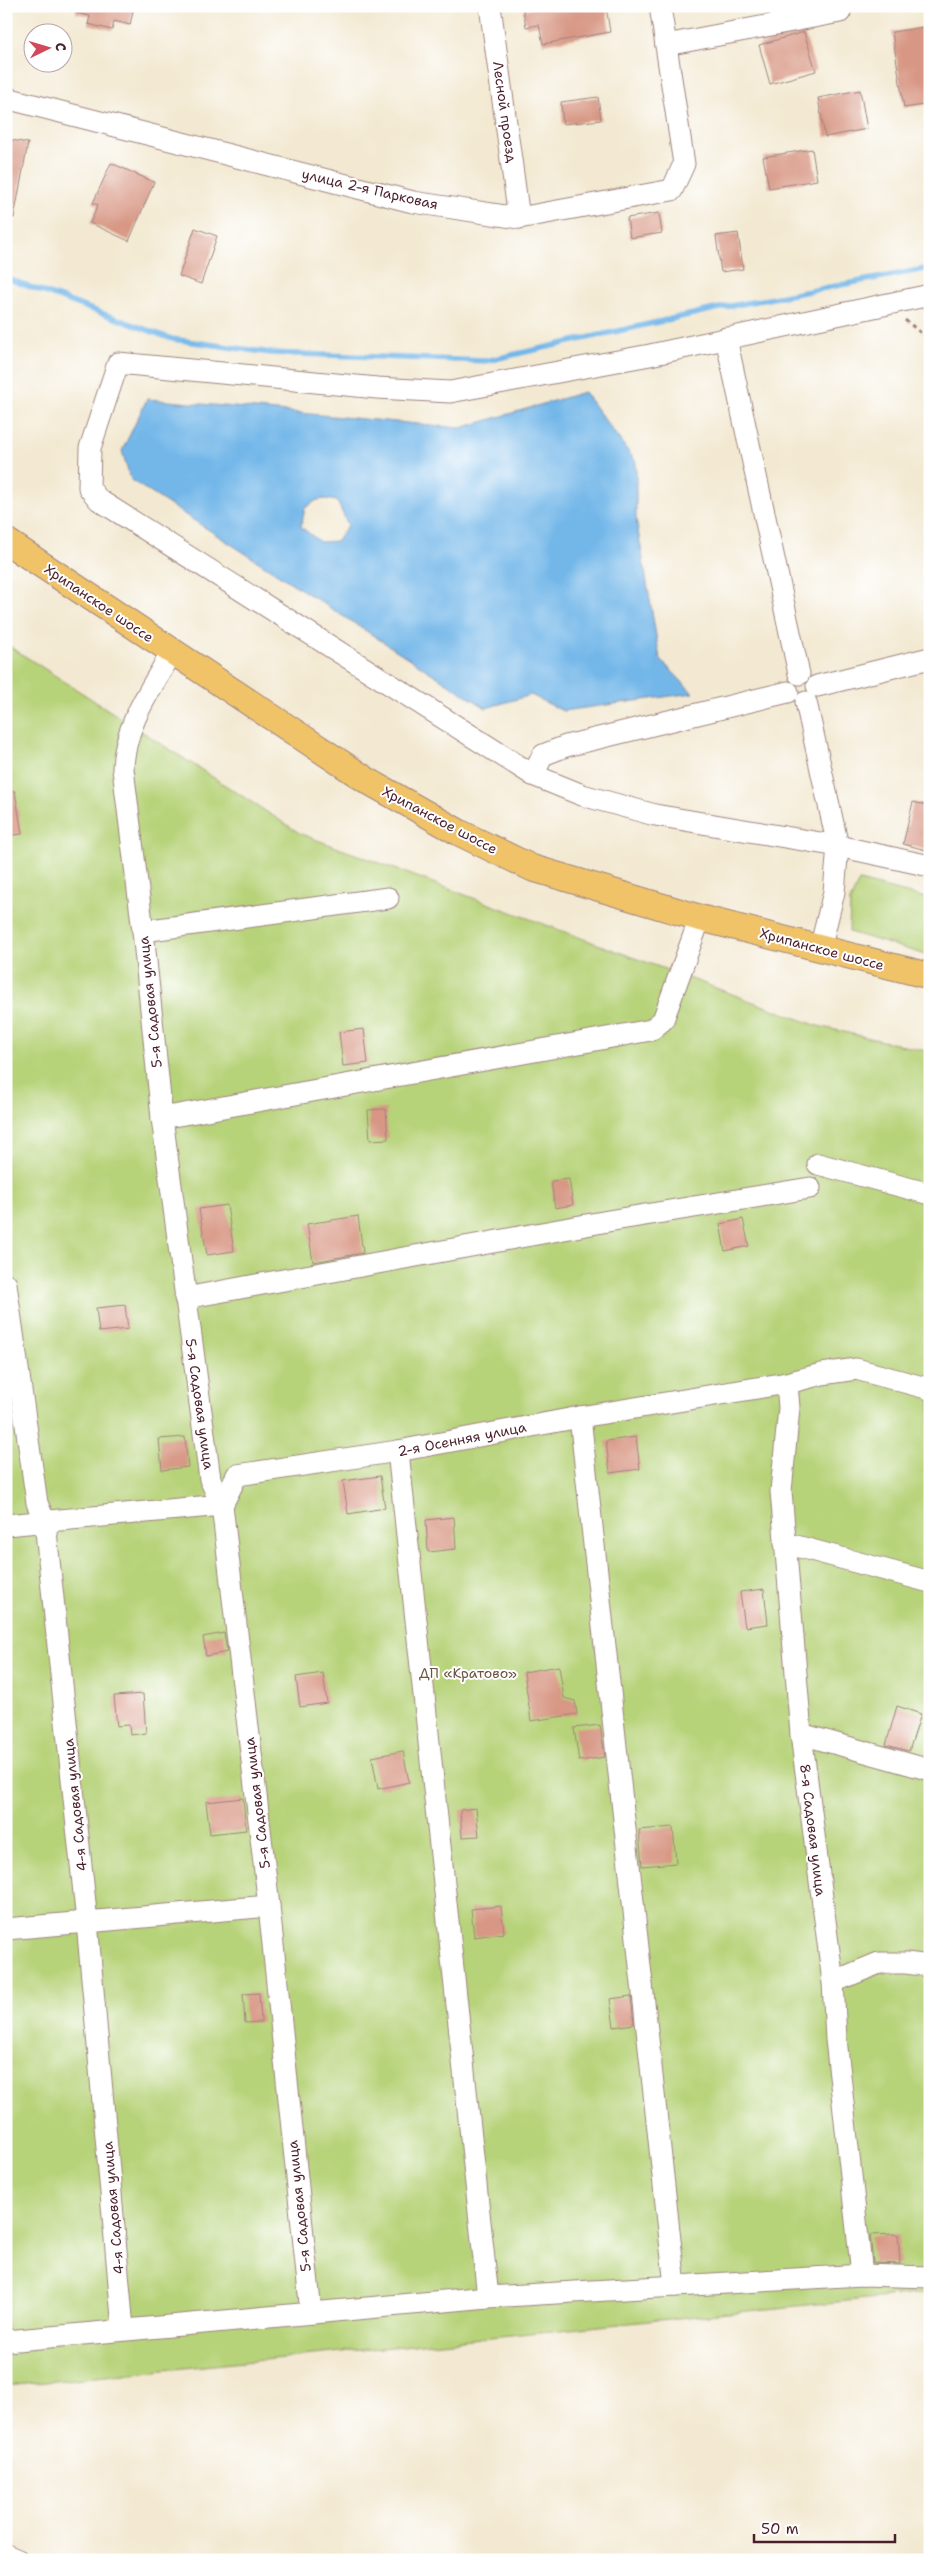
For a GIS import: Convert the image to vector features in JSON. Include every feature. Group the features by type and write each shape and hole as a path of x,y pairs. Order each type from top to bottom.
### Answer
{"main road":[{"name":"Хрипанское шоссе","path":"6,541 368,781 460,833 532,868 700,918 930,976"}],"street":[{"name":"Лесной проезд","path":"490,6 519,218"},
{"name":"улица 2-я Парковая","path":"6,98 413,202 519,218 672,190 684,164 660,6"},
{"path":"666,45 840,12"},
{"path":"930,295 650,355 450,392 377,388 118,363 90,448 89,488 99,500 533,775 582,795 656,815 838,846 930,866"},
{"path":"726,338 793,683"},
{"name":"5-я Садовая улица","path":"172,652 132,724 124,750 123,769 143,931 162,1118 185,1298 210,1479 222,1504 269,1906 310,2314"},
{"path":"812,694 930,658"},
{"path":"533,775 543,754 812,677 812,694 838,846 834,892 820,949"},
{"path":"143,931 388,898"},
{"path":"162,1118 651,1030 663,1020 700,918"},
{"path":"818,1164 930,1194"},
{"path":"185,1298 608,1221 810,1188"},
{"name":"4-я Садовая улица","path":"6,1284 37,1503 44,1522 87,1922 123,2329"},
{"name":"2-я Осенняя улица","path":"222,1504 237,1475 398,1451 580,1417 787,1383 822,1374 856,1369 930,1389"},
{"name":"8-я Садовая улица","path":"787,1383 789,1408 781,1491 801,1734 833,1982 836,2039 862,2275"},
{"path":"580,1417 675,2286"},
{"path":"398,1451 488,2297"},
{"path":"6,1525 222,1504"},
{"path":"785,1543 930,1582"},
{"path":"801,1734 930,1770"},
{"path":"6,1929 269,1906"},
{"path":"833,1982 879,1963 906,1963 930,1966"},
{"path":"6,2341 488,2297 862,2275 930,2276"},
{"path":"6,2555 18,2560"}],"path":[{"path":"885,304 930,340"}],"green space":[{"name":"ДП «Кратово»","path":"6,644 301,834 818,1026 930,1052 930,2302 926,2293 6,2386"},
{"path":"859,881 930,899 930,956 849,932 850,901"}],"water":[{"path":"584,392 636,462 636,519 660,659 693,693 563,711 531,695 486,708 131,480 122,451 147,399 461,428","holes":["317,500 337,501 348,525 337,541 320,542 301,527 305,508"]}],"building":[{"path":"76,6 134,6 130,25 114,21 112,30 88,24 90,16 76,13"},
{"path":"545,6 606,6 610,32 543,44 539,25 526,27 523,10"},
{"path":"930,26 930,104 904,108 892,32"},
{"path":"804,32 816,71 770,84 759,45"},
{"path":"860,90 867,129 825,137 818,98"},
{"path":"598,97 601,120 563,124 561,102"},
{"path":"6,139 28,143 14,218 6,217"},
{"path":"812,149 817,180 769,188 763,157"},
{"path":"111,163 154,182 129,241 90,223 98,205 93,203"},
{"path":"659,213 662,233 630,238 627,218"},
{"path":"195,228 217,236 201,284 179,276"},
{"path":"738,233 743,269 721,272 716,236"},
{"path":"6,791 15,791 22,834 6,836"},
{"path":"913,802 930,806 930,851 903,844"},
{"path":"364,1029 368,1063 343,1066 339,1032"},
{"path":"386,1109 388,1139 370,1140 368,1110"},
{"path":"569,1179 573,1205 555,1208 551,1181"},
{"path":"227,1205 234,1251 207,1255 199,1209"},
{"path":"358,1216 363,1253 313,1262 307,1224"},
{"path":"743,1219 749,1246 725,1251 720,1224"},
{"path":"125,1305 128,1329 99,1332 96,1308"},
{"path":"185,1437 188,1467 162,1470 159,1439"},
{"path":"636,1437 640,1469 610,1473 606,1441"},
{"path":"380,1476 385,1508 348,1514 343,1481"},
{"path":"454,1517 456,1549 428,1552 426,1520"},
{"path":"764,1589 768,1624 745,1627 740,1592"},
{"path":"224,1633 227,1652 206,1656 203,1637"},
{"path":"559,1666 564,1698 575,1701 577,1714 531,1721 524,1672"},
{"path":"323,1673 327,1703 300,1707 296,1677"},
{"path":"143,1694 146,1733 130,1735 129,1725 117,1726 114,1696"},
{"path":"897,1706 921,1714 909,1751 886,1745"},
{"path":"600,1725 605,1757 579,1761 574,1728"},
{"path":"403,1751 409,1782 378,1789 372,1757"},
{"path":"243,1798 246,1830 210,1834 206,1802"},
{"path":"476,1808 479,1836 462,1837 460,1810"},
{"path":"673,1827 676,1863 642,1866 639,1830"},
{"path":"501,1906 504,1933 474,1937 471,1909"},
{"path":"259,1993 261,2022 245,2023 243,1994"},
{"path":"631,1996 634,2024 614,2027 610,1999"},
{"path":"898,2234 900,2264 873,2263 870,2235"}],"waterway":[{"path":"6,278 172,339 271,353 486,361 715,309 930,268"}]}
